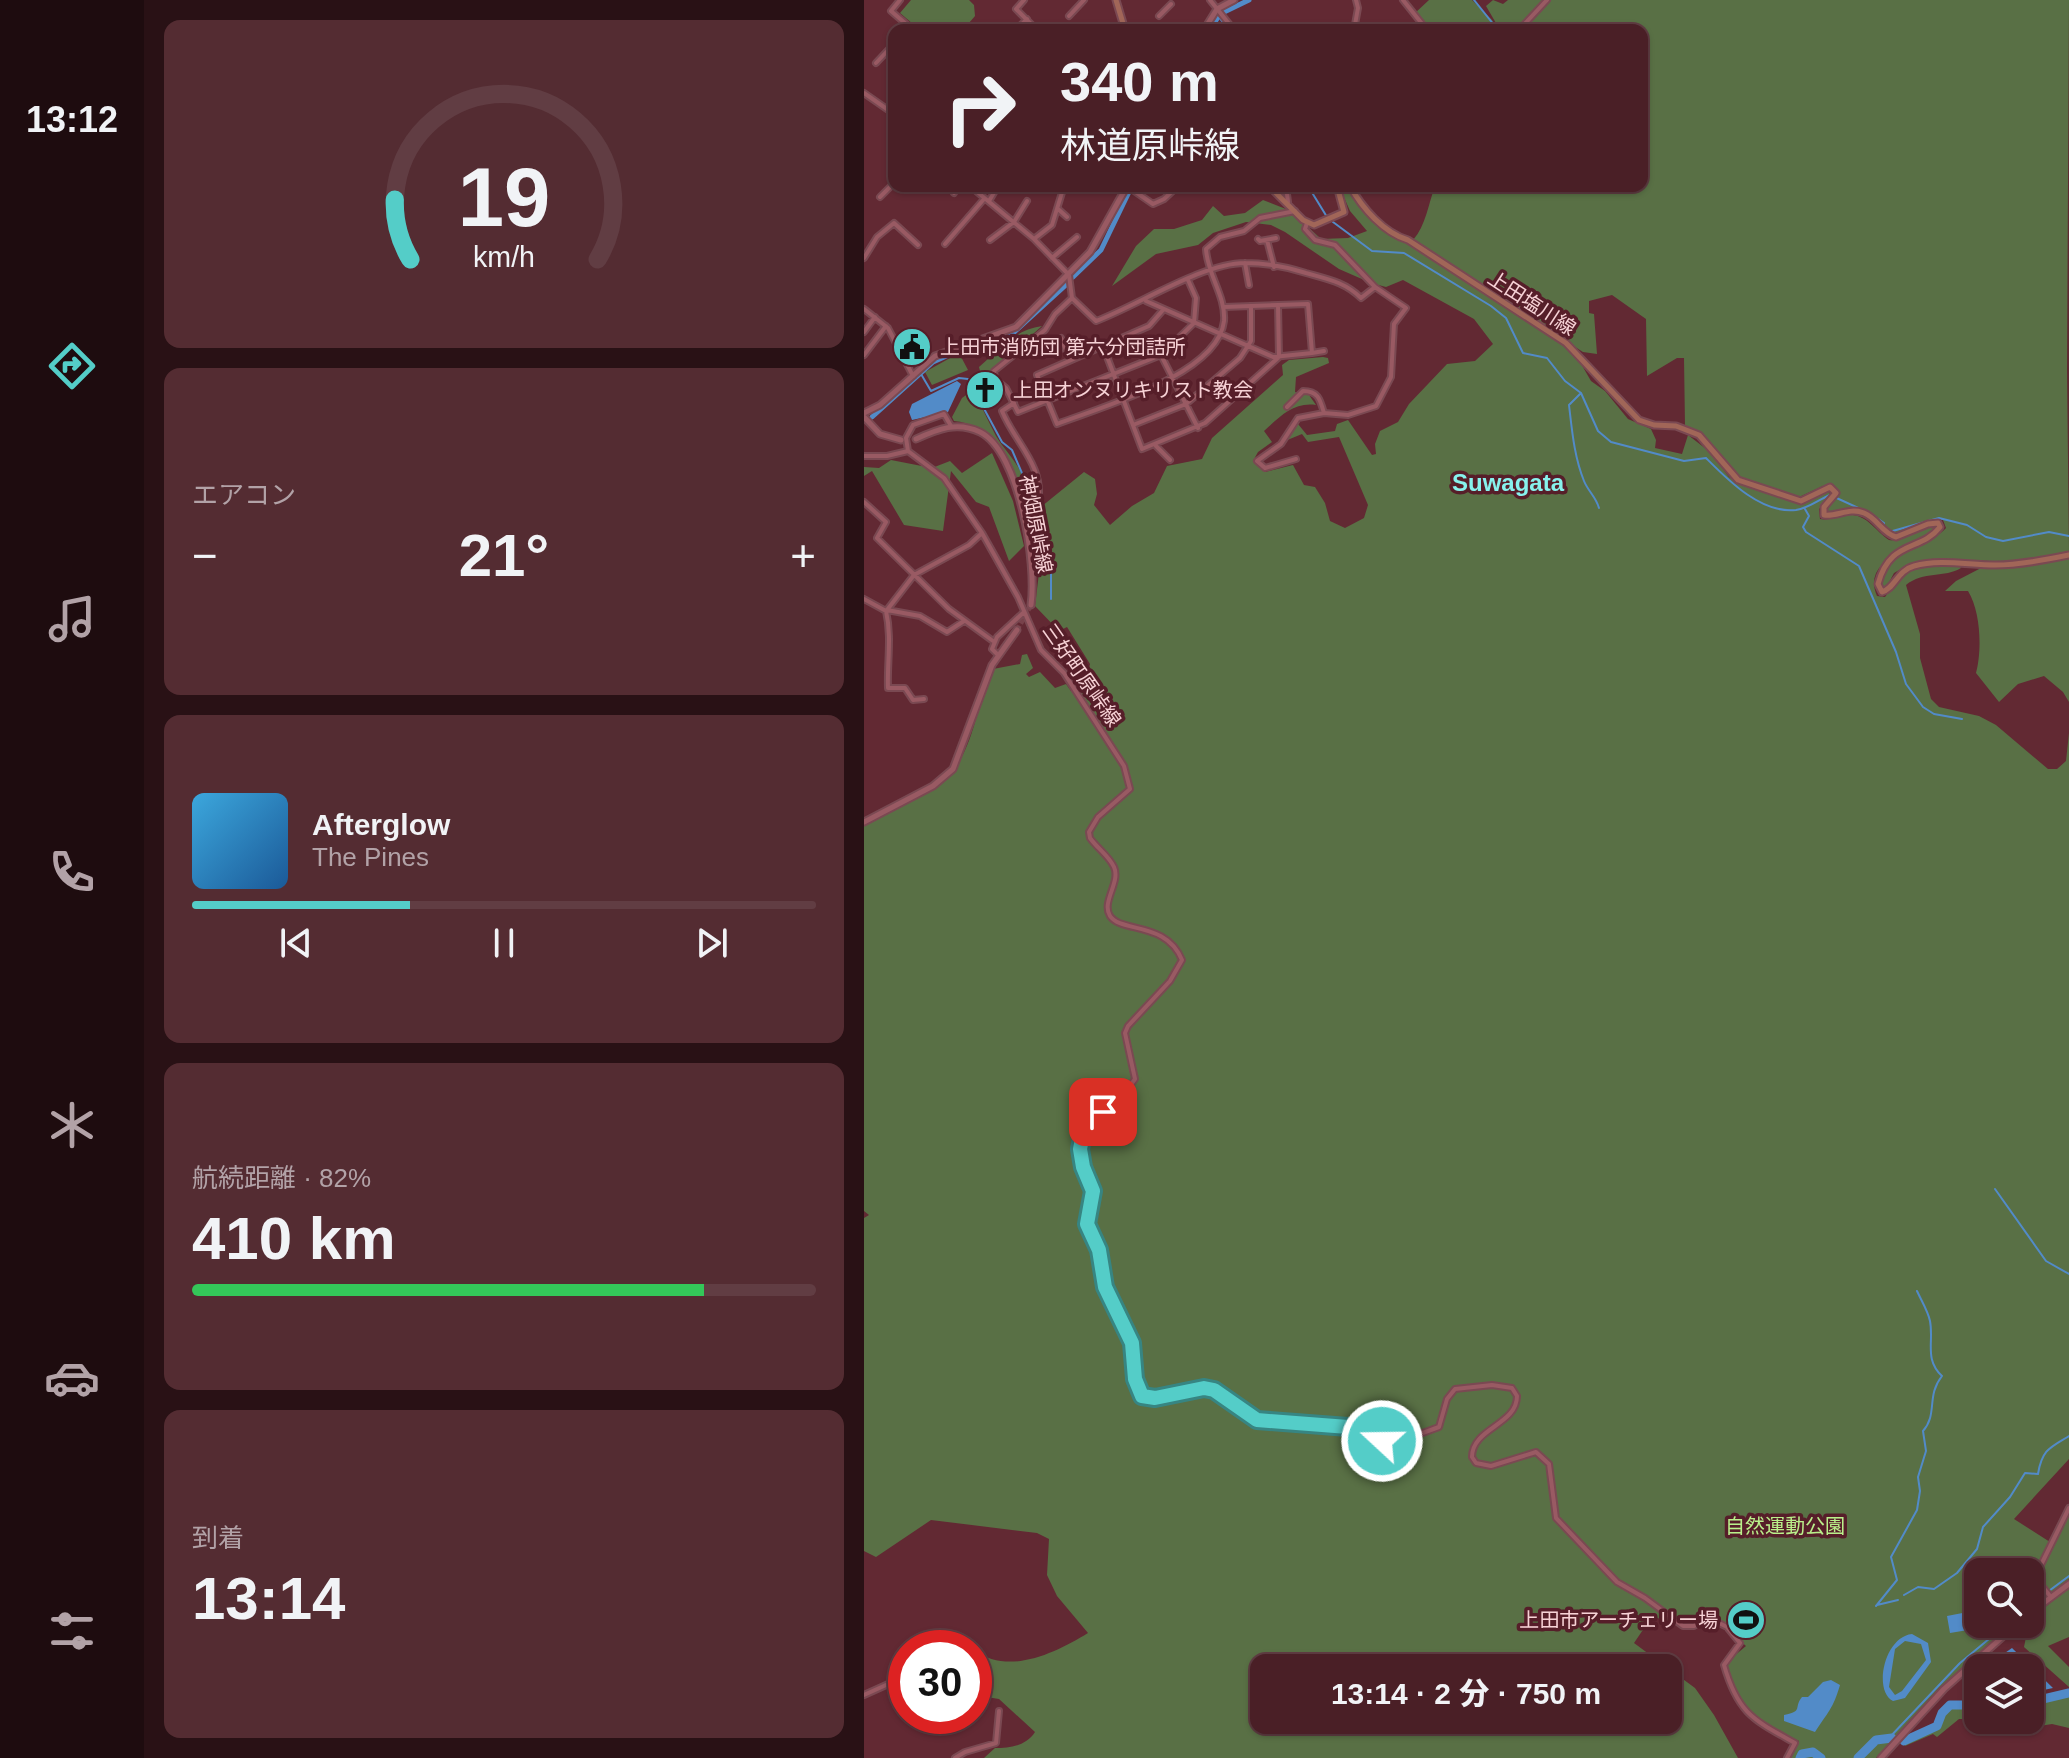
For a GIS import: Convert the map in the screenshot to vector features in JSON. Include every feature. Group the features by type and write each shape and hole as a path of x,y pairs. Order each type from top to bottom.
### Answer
{"main road":[{"path":"1116,0 1123,24"},
{"path":"1276,192 1307,223 1318,225 1344,212 1339,192"},
{"name":"上田塩川線","path":"1354,192 1392,234 1408,240 1566,343 1639,420 1676,426 1699,435 1738,480 1801,501 1830,487 1836,493 1824,507 1824,515 1851,511 1864,513 1889,535 1896,537 1938,523 1940,527 1936,533 1902,550 1887,562 1878,584 1882,592 1888,590 1896,577 1912,566 1938,563 2017,565 2069,555"}],"street":[{"path":"900,0 891,11 906,24"},
{"path":"1024,0 1016,9 1032,24"},
{"path":"1069,16 1084,0"},
{"path":"1210,0 1229,24"},
{"path":"1209,24 1234,0"},
{"path":"1355,24 1356,0"},
{"path":"1403,0 1422,24"},
{"path":"1525,24 1547,0"},
{"path":"1159,16 1171,4"},
{"path":"1022,24 1027,19"},
{"path":"876,63 888,50"},
{"path":"864,93 888,110"},
{"path":"880,197 888,189"},
{"path":"977,192 1034,239 1069,275 1072,298 1096,321 1210,271 1245,263 1347,285 1361,298 1375,287"},
{"path":"945,244 993,192"},
{"path":"1034,239 1052,225 1062,192"},
{"path":"901,440 880,434 864,415 941,353 1009,332 1095,246 1124,192"},
{"path":"1136,192 1153,204 1172,192"},
{"path":"1287,192 1288,202"},
{"path":"990,240 1014,222 1027,201"},
{"path":"1058,209 1067,217"},
{"path":"1163,310 1149,326 1037,375 1057,424 1173,379 1221,335 1224,307 1206,252 1215,241 1244,231 1265,216 1295,211"},
{"path":"864,258 877,237 894,223 918,245"},
{"path":"1296,459 1265,468 1257,461 1281,444 1298,418 1324,413 1348,415 1376,406 1391,377 1394,324 1406,308 1375,287 1335,245 1308,235 1305,229 1307,223"},
{"path":"1052,258 1077,237"},
{"path":"1258,239 1276,238"},
{"path":"1267,240 1274,267"},
{"path":"1245,263 1249,285"},
{"path":"1072,298 1055,314 1045,330 994,371 995,379 1006,388 1018,412 1161,355 1194,323 1196,298 1188,280"},
{"path":"1146,301 1248,347 1279,357 1324,351"},
{"path":"1224,307 1308,304 1312,353"},
{"path":"1103,346 1142,449 1156,446 1198,428 1279,357 1278,305"},
{"path":"1133,425 1186,404 1240,358 1251,341 1251,306"},
{"path":"864,309 886,326 913,376"},
{"path":"864,332 875,317"},
{"path":"864,355 886,326"},
{"path":"1061,338 1070,360"},
{"path":"1161,355 1198,428"},
{"path":"1287,407 1303,391 1312,391 1319,396 1324,413"},
{"path":"1014,403 1002,411 1010,431 1034,464 1041,490 1038,503"},
{"path":"864,456 887,456 908,451 907,434 916,422 944,414 951,426 916,439"},
{"name":"神畑原峠線","path":"951,426 969,428 986,436 999,450 1012,476 1028,544 1031,605"},
{"path":"1156,446 1170,460"},
{"name":"三好町原峠線","path":"908,451 944,478 982,533 1041,650 1064,673 1124,766 1130,789 1098,817 1089,832 1095,845 1114,868 1115,880 1108,911 1118,922 1154,930 1182,960 1170,981 1128,1026 1125,1033 1135,1079 1119,1101 1095,1121 1082,1139 1080,1149 1083,1167 1093,1191 1087,1224 1099,1250 1105,1287 1132,1343 1135,1379 1142,1396 1155,1398 1204,1388 1214,1390 1257,1420 1348,1427 1382,1441 1398,1442 1439,1427 1447,1399 1455,1389 1492,1385 1512,1388 1517,1396 1515,1407 1475,1444 1472,1457 1476,1463 1491,1466 1536,1452 1549,1464 1556,1518 1617,1582 1683,1626 1694,1626 1707,1617 1727,1627 1739,1640 1740,1647 1725,1660 1724,1665 1735,1694 1751,1718 1795,1743 1787,1758"},
{"path":"864,502 886,522 877,538 964,621 993,641"},
{"path":"886,610 914,575 969,545 982,533"},
{"path":"864,599 886,610 920,616 947,632 964,621"},
{"path":"886,610 891,632 887,644 888,688 905,688 913,700 924,699"},
{"path":"998,655 992,649 993,641 1024,612"},
{"path":"864,822 933,786 953,769 998,655 1017,630"},
{"path":"2047,1593 2038,1581 2038,1571 2069,1508"},
{"path":"2044,1597 2069,1584"},
{"path":"1881,1758 1944,1689 2001,1638"},
{"path":"864,1695 888,1684"},
{"path":"955,1758 996,1743 999,1711"}],"green space":[{"path":"911,0 969,0 974,5 975,16 968,24 913,24 900,13"},
{"path":"1429,0 1472,0 1494,24 1424,24 1414,14"},
{"path":"1493,0 1503,4 1508,0 2069,0 2069,551 2017,562 1937,559 1912,563 1894,573 1886,588 1882,588 1888,565 1946,528 1943,520 1931,521 1906,534 1895,535 1865,510 1850,508 1826,514 1838,495 1832,486 1823,486 1797,498 1740,478 1701,433 1685,426 1684,358 1677,358 1647,376 1646,319 1612,295 1589,301 1589,313 1594,314 1597,354 1583,352 1430,255 1413,240 1424,221 1433,192 1648,192 1648,24 1496,24 1486,6"},
{"name":"自然運動公園","path":"1342,192 1352,192 1390,236 1407,241 1576,355 1591,381 1605,391 1628,419 1651,429 1656,440 1655,448 1682,454 1688,435 1710,452 1729,477 1740,484 1799,503 1829,492 1831,496 1819,509 1820,519 1859,516 1889,540 1902,539 1937,525 1938,528 1930,534 1884,562 1874,583 1877,596 1885,597 1898,577 1913,568 1959,565 1961,568 1920,578 1906,585 1920,634 1920,658 1931,699 1939,707 1979,716 1996,725 2048,769 2057,769 2066,761 2069,733 2069,1459 2014,1519 2050,1542 2043,1558 1964,1558 1964,1638 1995,1638 1977,1654 1964,1654 1964,1666 1939,1688 1876,1758 1791,1758 1799,1741 1768,1728 1753,1717 1733,1686 1728,1661 1746,1646 1708,1612 1693,1624 1681,1622 1671,1626 1653,1615 1634,1643 1649,1654 1250,1654 1250,1734 1682,1734 1682,1678 1695,1688 1714,1715 1738,1758 984,1758 995,1748 1022,1743 1035,1732 999,1699 992,1698 992,1659 1032,1659 1088,1633 1057,1596 1047,1575 1049,1539 1037,1533 931,1520 876,1557 864,1551 864,1218 869,1215 864,1211 864,824 921,796 951,773 971,736 993,669 1020,664 1022,655 1027,654 1033,668 1026,674 1029,677 1040,672 1055,688 1066,684 1071,691 1095,685 1088,672 1090,664 1067,627 1059,631 1035,606 1039,573 1036,511 1084,472 1095,479 1097,494 1094,505 1110,525 1132,506 1154,493 1167,466 1202,459 1212,438 1283,375 1282,365 1289,360 1323,357 1328,358 1329,363 1296,377 1295,392 1309,395 1316,405 1294,408 1276,420 1264,431 1272,442 1258,452 1253,461 1265,472 1293,465 1304,485 1315,487 1325,503 1330,521 1345,528 1364,518 1368,505 1339,437 1308,442 1302,434 1285,441 1298,424 1307,435 1335,431 1337,424 1348,420 1372,455 1376,454 1375,444 1380,431 1398,422 1409,404 1447,364 1475,361 1493,344 1474,319 1403,280 1386,287 1371,283 1339,269 1271,225 1246,222 1213,233 1198,245 1156,254 1112,286 1136,246 1154,229 1174,229 1202,220 1213,206 1224,216 1245,213 1263,200 1291,211 1321,239 1348,238 1367,231 1350,211"},
{"path":"1042,326 990,372 980,371 979,367 1008,341"},
{"path":"959,353 968,370 932,385 925,372"},
{"path":"973,390 996,436 1018,466 1024,482 1024,503 1016,475 1002,450 981,430 954,421 952,417 962,398"},
{"path":"992,453 1013,501 1024,546 1009,561 989,507 976,502 951,471 943,531 904,525 872,471 864,476 864,467 879,468 891,460 932,468 950,461 962,473"},
{"path":"2069,558 2069,702 2063,692 2044,676 2018,684 1999,702 1976,673 1979,632 1976,610 1968,591 1945,591 1956,581 1981,568 2017,567"},
{"path":"2069,1515 2069,1579 2044,1598 2044,1563"},
{"path":"2069,1588 2069,1637 2048,1646 2069,1667 2069,1687 2044,1665 2044,1654 2032,1654 2024,1647 2026,1638 2044,1638 2044,1608"},
{"path":"2069,1692 2069,1728 2044,1725 2044,1697"},
{"path":"1964,1702 1964,1719 1959,1719 1937,1737 1933,1734 1905,1746 1906,1739 1936,1724 1945,1706"}],"water":[{"path":"957,381 961,384 948,412 912,420 909,412 912,404"},
{"path":"1964,1613 1964,1631 1950,1633 1947,1616"},
{"path":"1912,1634 1928,1643 1931,1662 1905,1698 1893,1701 1884,1687 1884,1665 1894,1644","holes":["1905,1641 1921,1644 1926,1660 1902,1691 1895,1695 1889,1687 1895,1649"]},
{"path":"2012,1648 2018,1654 2003,1654"},
{"path":"2044,1679 2053,1688 2044,1690"},
{"path":"1831,1680 1840,1685 1815,1732 1784,1721 1784,1715 1796,1710 1802,1697 1808,1697 1823,1682"}],"waterway":[{"path":"1214,24 1220,14 1249,0"},
{"path":"1474,0 1493,24"},
{"path":"1218,16 1224,24"},
{"path":"1073,277 1101,250 1129,192"},
{"path":"1312,192 1327,217"},
{"path":"1333,222 1372,251 1404,253 1491,306 1506,318 1523,353 1547,358 1565,381 1581,393 1598,431 1611,442 1684,461 1706,458 1746,494 1770,507 1796,510 1830,495 1865,511"},
{"path":"872,417 933,362 1011,335 1067,284"},
{"path":"921,374 931,391 959,378 968,379 1002,442 1012,450 1028,487 1025,505 1029,527 1051,564 1051,599"},
{"path":"1581,393 1569,405 1574,443 1584,481 1599,508"},
{"path":"1805,509 1809,516 1803,527 1806,532 1859,566 1896,652 1906,684 1923,707 1934,714 1962,719"},
{"path":"1874,516 1884,523 1884,528"},
{"path":"1889,532 1939,518 1967,525 1986,537 2003,541 2049,532 2069,536"},
{"path":"1995,1189 2046,1261 2069,1274"},
{"path":"1876,1606 1897,1580 1891,1557 1917,1510 1920,1491 1918,1477 1926,1451 1923,1431 1930,1418 1934,1391 1942,1376 1933,1363 1930,1321 1917,1291"},
{"path":"1904,1595 1918,1587 1934,1589 1957,1573 1977,1549 1983,1527 2010,1497 2025,1473 2038,1474 2045,1454 2069,1436"},
{"path":"2044,1595 2069,1576"},
{"path":"1877,1605 1898,1600"},
{"path":"1889,1738 1960,1663 1990,1638"},
{"path":"2044,1699 2069,1693"},
{"path":"1904,1741 1937,1726 1942,1713 1950,1705 1964,1705"},
{"path":"1858,1758 1876,1740 1892,1738"},
{"path":"1800,1758 1802,1754 1813,1752 1821,1758"}],"tunnel":[{"path":"1017,630 1031,605"}],"place":[{"name":"上田市消防団 第六分団詰所","path":"912,347"},
{"name":"上田オンヌリキリスト教会","path":"985,390"},
{"name":"上田市アーチェリー場","path":"1746,1620"}],"district":[{"name":"Suwagata","path":"1508,483"}],"route":[{"path":"1103,1112 1082,1139 1080,1149 1083,1167 1093,1191 1087,1224 1099,1250 1105,1287 1117,1318 1132,1343 1131,1361 1142,1396 1168,1397 1204,1388 1224,1396 1257,1420 1348,1427 1382,1441"}]}
